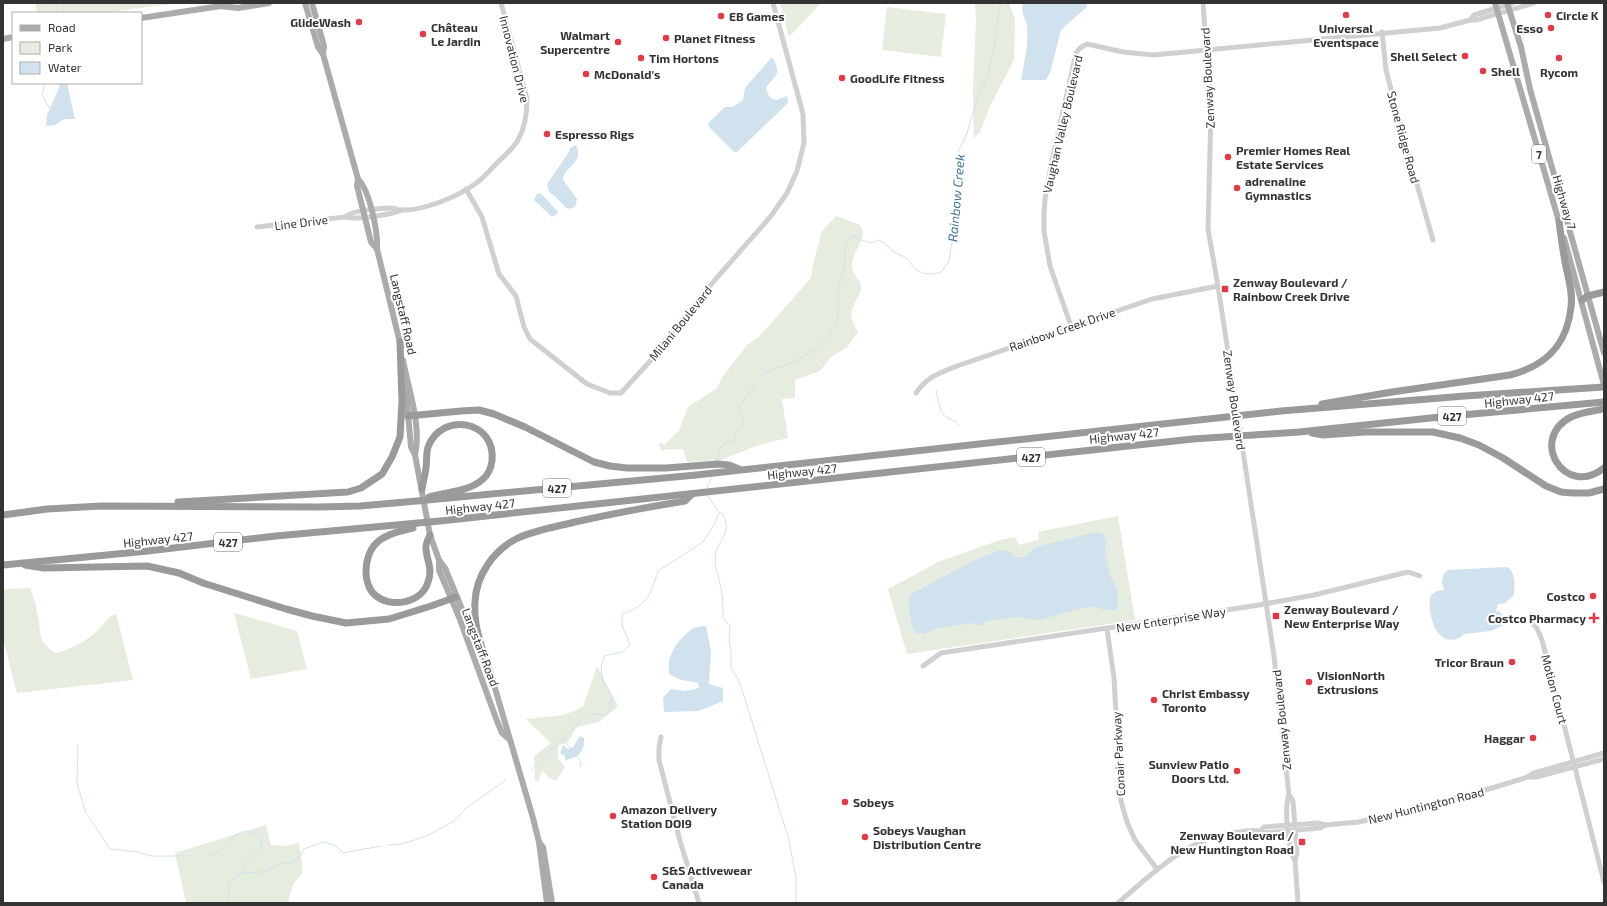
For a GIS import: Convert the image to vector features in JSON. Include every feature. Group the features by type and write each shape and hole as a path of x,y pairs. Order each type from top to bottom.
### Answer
{"highway":[{"path":"1281,411 1392,392 1510,375 1527,370 1538,364 1556,348 1569,320 1571,292 1559,222"},
{"path":"1582,300 1588,296 1604,292"},
{"path":"102,506 304,496 348,492 362,488 382,474 392,457 400,437 402,401 400,342"},
{"name":"Highway 427","path":"3,516 47,509 102,506 360,506 696,475 724,468 740,470 1281,411 1604,385"},
{"name":"Highway 427","path":"3,565 148,551 276,536 440,521 1193,439 1300,432 1604,402"},
{"path":"1604,409 1577,414 1567,419 1556,430 1552,438 1552,452 1557,464 1569,474 1582,477 1589,476 1604,468"},
{"path":"411,416 478,410 509,420 594,462 610,466 627,468 696,466 724,468"},
{"path":"417,501 444,492 473,487 484,478 491,467 493,452 489,441 483,433 472,426 459,425 445,427 434,435 428,448 422,489"},
{"path":"1300,432 1323,435 1365,432 1433,432 1460,438 1479,445 1503,458 1546,486 1561,492 1588,493 1604,489"},
{"path":"493,682 475,623 474,602 478,582 488,563 499,552 515,539 536,531 614,514 685,501 692,494"},
{"path":"430,535 426,548 431,567 428,583 422,593 413,599 399,604 388,602 374,595 366,580 366,561 370,550 384,537 400,531 440,521"},
{"path":"17,564 44,568 147,566 179,573 203,583 286,609 346,623 389,619 453,598"}],"main road":[{"path":"142,18 221,6 230,3"},
{"path":"221,6 238,8 269,3"},
{"name":"Langstaff Road","path":"305,3 318,47 323,54 358,179 357,186 371,242 377,249"},
{"name":"Langstaff Road","path":"312,3 324,46 323,54"},
{"name":"Highway 7","path":"1509,5 1521,47 1532,95 1604,353"},
{"name":"Highway 7","path":"1496,8 1582,300 1604,385"},
{"name":"Langstaff Road","path":"358,179 363,185 372,213 378,239 377,249 400,342 407,384 411,391 411,416 417,446 415,455 430,535 439,560 439,570 493,682 509,739 523,781 539,842 547,903"},
{"name":"Langstaff Road","path":"453,598 502,733 509,739"},
{"name":"Langstaff Road","path":"539,842 543,847 552,903"}],"street":[{"name":"Innovation Drive","path":"364,214 395,214 401,210 422,207 459,194 485,176 518,141 525,123 527,112 526,99 501,3"},
{"name":"Milani Boulevard","path":"466,190 482,217 499,274 516,296 524,327 530,339 587,384 610,393 621,393 652,359 658,349 714,281 771,216 787,193 797,171 804,143 803,114 773,3"},
{"name":"Zenway Boulevard","path":"1202,3 1211,110 1208,229 1274,656 1289,796 1293,801 1297,853 1295,860 1298,903"},
{"name":"Vaughan Valley Boulevard","path":"1071,326 1050,266 1044,231 1044,214 1045,199 1052,160 1076,53 1080,48 1087,44 1123,52 1154,55 1382,32 1440,28 1470,20 1474,15 1496,8 1509,5 1534,3"},
{"name":"Stone Ridge Road","path":"1382,32 1386,70 1406,150 1433,240"},
{"name":"Line Drive","path":"257,227 345,217 348,214 364,214"},
{"name":"Rainbow Creek Drive","path":"916,394 923,383 936,374 1152,299 1218,286"},
{"name":"New Enterprise Way","path":"923,666 941,653 1266,604 1314,595 1408,572 1420,576"},
{"name":"Motion Court","path":"1530,621 1535,624 1540,637 1604,882"},
{"name":"Conair Parkway","path":"1107,629 1114,678 1121,802 1127,822 1135,840 1157,869"},
{"path":"661,737 659,760 680,841 692,875 699,903"},
{"name":"New Huntington Road","path":"1118,903 1157,869 1192,845 1205,839 1231,832 1260,830 1264,832 1319,823 1325,825 1359,822 1476,793 1525,778 1534,773 1574,763 1604,753"},
{"name":"New Huntington Road","path":"1574,763 1604,759"},
{"name":"Zenway Boulevard","path":"1289,796 1286,802 1288,828 1291,854 1295,860"}],"green space":[{"path":"35,3 178,3 110,12 37,12"},
{"path":"780,3 821,3 789,37"},
{"path":"975,3 1009,3 1015,19 1014,60 990,106 980,132 974,138 973,88 976,22"},
{"path":"887,7 946,14 941,57 882,50"},
{"path":"836,216 860,225 863,233 852,262 853,272 861,287 851,314 858,332 847,347 830,358 820,371 795,380 795,398 782,399 788,438 759,445 721,460 687,462 683,449 661,450 659,443 665,444 679,431 688,407 717,388 723,376 748,344 759,337 811,278 813,264 822,231"},
{"path":"1118,516 1135,620 907,654 888,589 938,562 1000,540 1015,537 1019,545 1039,540 1038,532"},
{"path":"30,588 38,616 41,638 46,646 56,653 84,641 100,628 110,617 116,614 133,680 17,693 3,639 3,589"},
{"path":"234,613 297,631 307,669 251,679"},
{"path":"597,666 618,706 599,722 577,727 567,743 558,745 558,758 565,767 556,781 542,771 538,782 535,780 534,756 551,743 526,719 564,715 583,707"},
{"path":"266,825 271,845 283,846 299,843 303,872 293,884 288,903 186,903 175,853"}],"water":[{"path":"1023,3 1087,3 1087,7 1061,30 1050,73 1046,80 1021,80 1027,40 1026,24 1022,10"},
{"path":"771,58 773,58 777,67 777,74 766,87 768,95 775,100 786,96 788,103 737,152 734,152 709,127 708,123 725,107 733,107 743,100 745,88"},
{"path":"61,84 67,84 75,119 64,119 55,125 46,126 47,115"},
{"path":"576,145 578,151 577,159 563,177 564,181 577,199 575,207 568,209 549,192 547,184 569,152 570,148"},
{"path":"540,193 557,210 558,213 552,217 534,200 537,194"},
{"path":"1095,532 1103,534 1106,541 1105,552 1111,577 1118,591 1118,607 1116,610 1104,610 1093,606 1040,620 1016,617 986,621 983,625 979,626 974,623 938,628 923,634 916,633 912,627 908,600 911,594 973,561 1000,550 1009,551 1017,558 1025,557 1036,547"},
{"path":"1507,567 1512,572 1515,584 1514,595 1505,603 1498,604 1496,611 1500,612 1504,617 1502,626 1491,631 1464,634 1456,639 1449,640 1443,637 1438,632 1431,617 1430,601 1431,595 1437,591 1444,590 1442,583 1443,575 1448,570"},
{"path":"706,626 711,652 709,684 723,688 723,701 699,711 664,712 663,698 671,689 686,691 699,688 698,683 681,680 670,675 669,662 674,648 688,632 694,628"},
{"path":"580,736 584,738 582,751 574,758 565,760 565,756 560,753 563,745 568,749 573,747"}],"waterway":[{"path":"56,3 57,12"},
{"name":"Rainbow Creek","path":"716,462 721,446 733,441 736,433 744,425 739,406 762,375 768,371 795,361 809,353 823,342 833,330 838,315 838,290 844,270 845,250 850,237 855,236 861,240 872,243 877,240 883,242 894,252 908,259 914,268 922,273 932,274 941,272 949,261 958,203 958,152 967,133 977,100 988,75 994,49 999,9 1002,3"},
{"path":"45,84 42,95 50,109"},
{"path":"936,390 942,411 946,417 959,425"},
{"name":"Rainbow Creek","path":"707,488 712,476"},
{"path":"707,495 719,512 723,514 726,521 724,537 716,551 715,561 722,594 723,618 730,626 729,639 731,668 738,679 743,693 789,840 796,878 796,903"},
{"name":"Rainbow Creek","path":"531,770 582,719 589,714 605,715 609,712 612,699 603,681 601,669 604,656 622,652 630,645 622,625 622,614 631,611 643,603 653,587 658,571 703,542 715,523 719,513"},
{"path":"563,740 570,748"},
{"path":"78,744 77,783 85,811 110,849 138,852 151,856 212,856 221,850 234,836 242,832 253,832 259,836 262,842 261,848 243,866 245,873"},
{"path":"577,756 580,760 581,767"},
{"name":"Rainbow Creek","path":"388,845 402,844 427,836 454,821 466,808 506,780"},
{"name":"Rainbow Creek","path":"228,903 229,883 241,873 262,872 282,863 292,862 299,857 304,849 323,842 335,845 343,853 381,846"}],"place":[{"name":"Universal Eventspace","path":"1346,15"},
{"name":"Circle K","path":"1548,15"},
{"name":"EB Games","path":"721,16"},
{"name":"GlideWash","path":"359,22"},
{"name":"Esso","path":"1551,28"},
{"name":"Château Le Jardin","path":"423,34"},
{"name":"Planet Fitness","path":"666,38"},
{"name":"Walmart Supercentre","path":"618,42"},
{"name":"Shell Select","path":"1465,56"},
{"name":"Tim Hortons","path":"641,58"},
{"name":"Rycom","path":"1559,58"},
{"name":"Shell","path":"1483,71"},
{"name":"McDonald's","path":"586,74"},
{"name":"GoodLife Fitness","path":"842,78"},
{"name":"Espresso Rigs","path":"547,134"},
{"name":"Premier Homes Real Estate Services","path":"1228,157"},
{"name":"adrenaline Gymnastics","path":"1237,188"},
{"name":"Zenway Boulevard / Rainbow Creek Drive","path":"1225,289"},
{"name":"Costco","path":"1593,596"},
{"name":"Zenway Boulevard / New Enterprise Way","path":"1276,616"},
{"name":"Costco Pharmacy","path":"1594,618"},
{"name":"Tricor Braun","path":"1512,662"},
{"name":"VisionNorth Extrusions","path":"1309,682"},
{"name":"Christ Embassy Toronto","path":"1154,700"},
{"name":"Haggar","path":"1533,738"},
{"name":"Sunview Patio Doors Ltd.","path":"1237,771"},
{"name":"Sobeys","path":"845,802"},
{"name":"Amazon Delivery Station DOI9","path":"613,816"},
{"name":"Sobeys Vaughan Distribution Centre","path":"865,837"},
{"name":"Zenway Boulevard / New Huntington Road","path":"1302,842"},
{"name":"S&S Activewear Canada","path":"654,877"}]}
